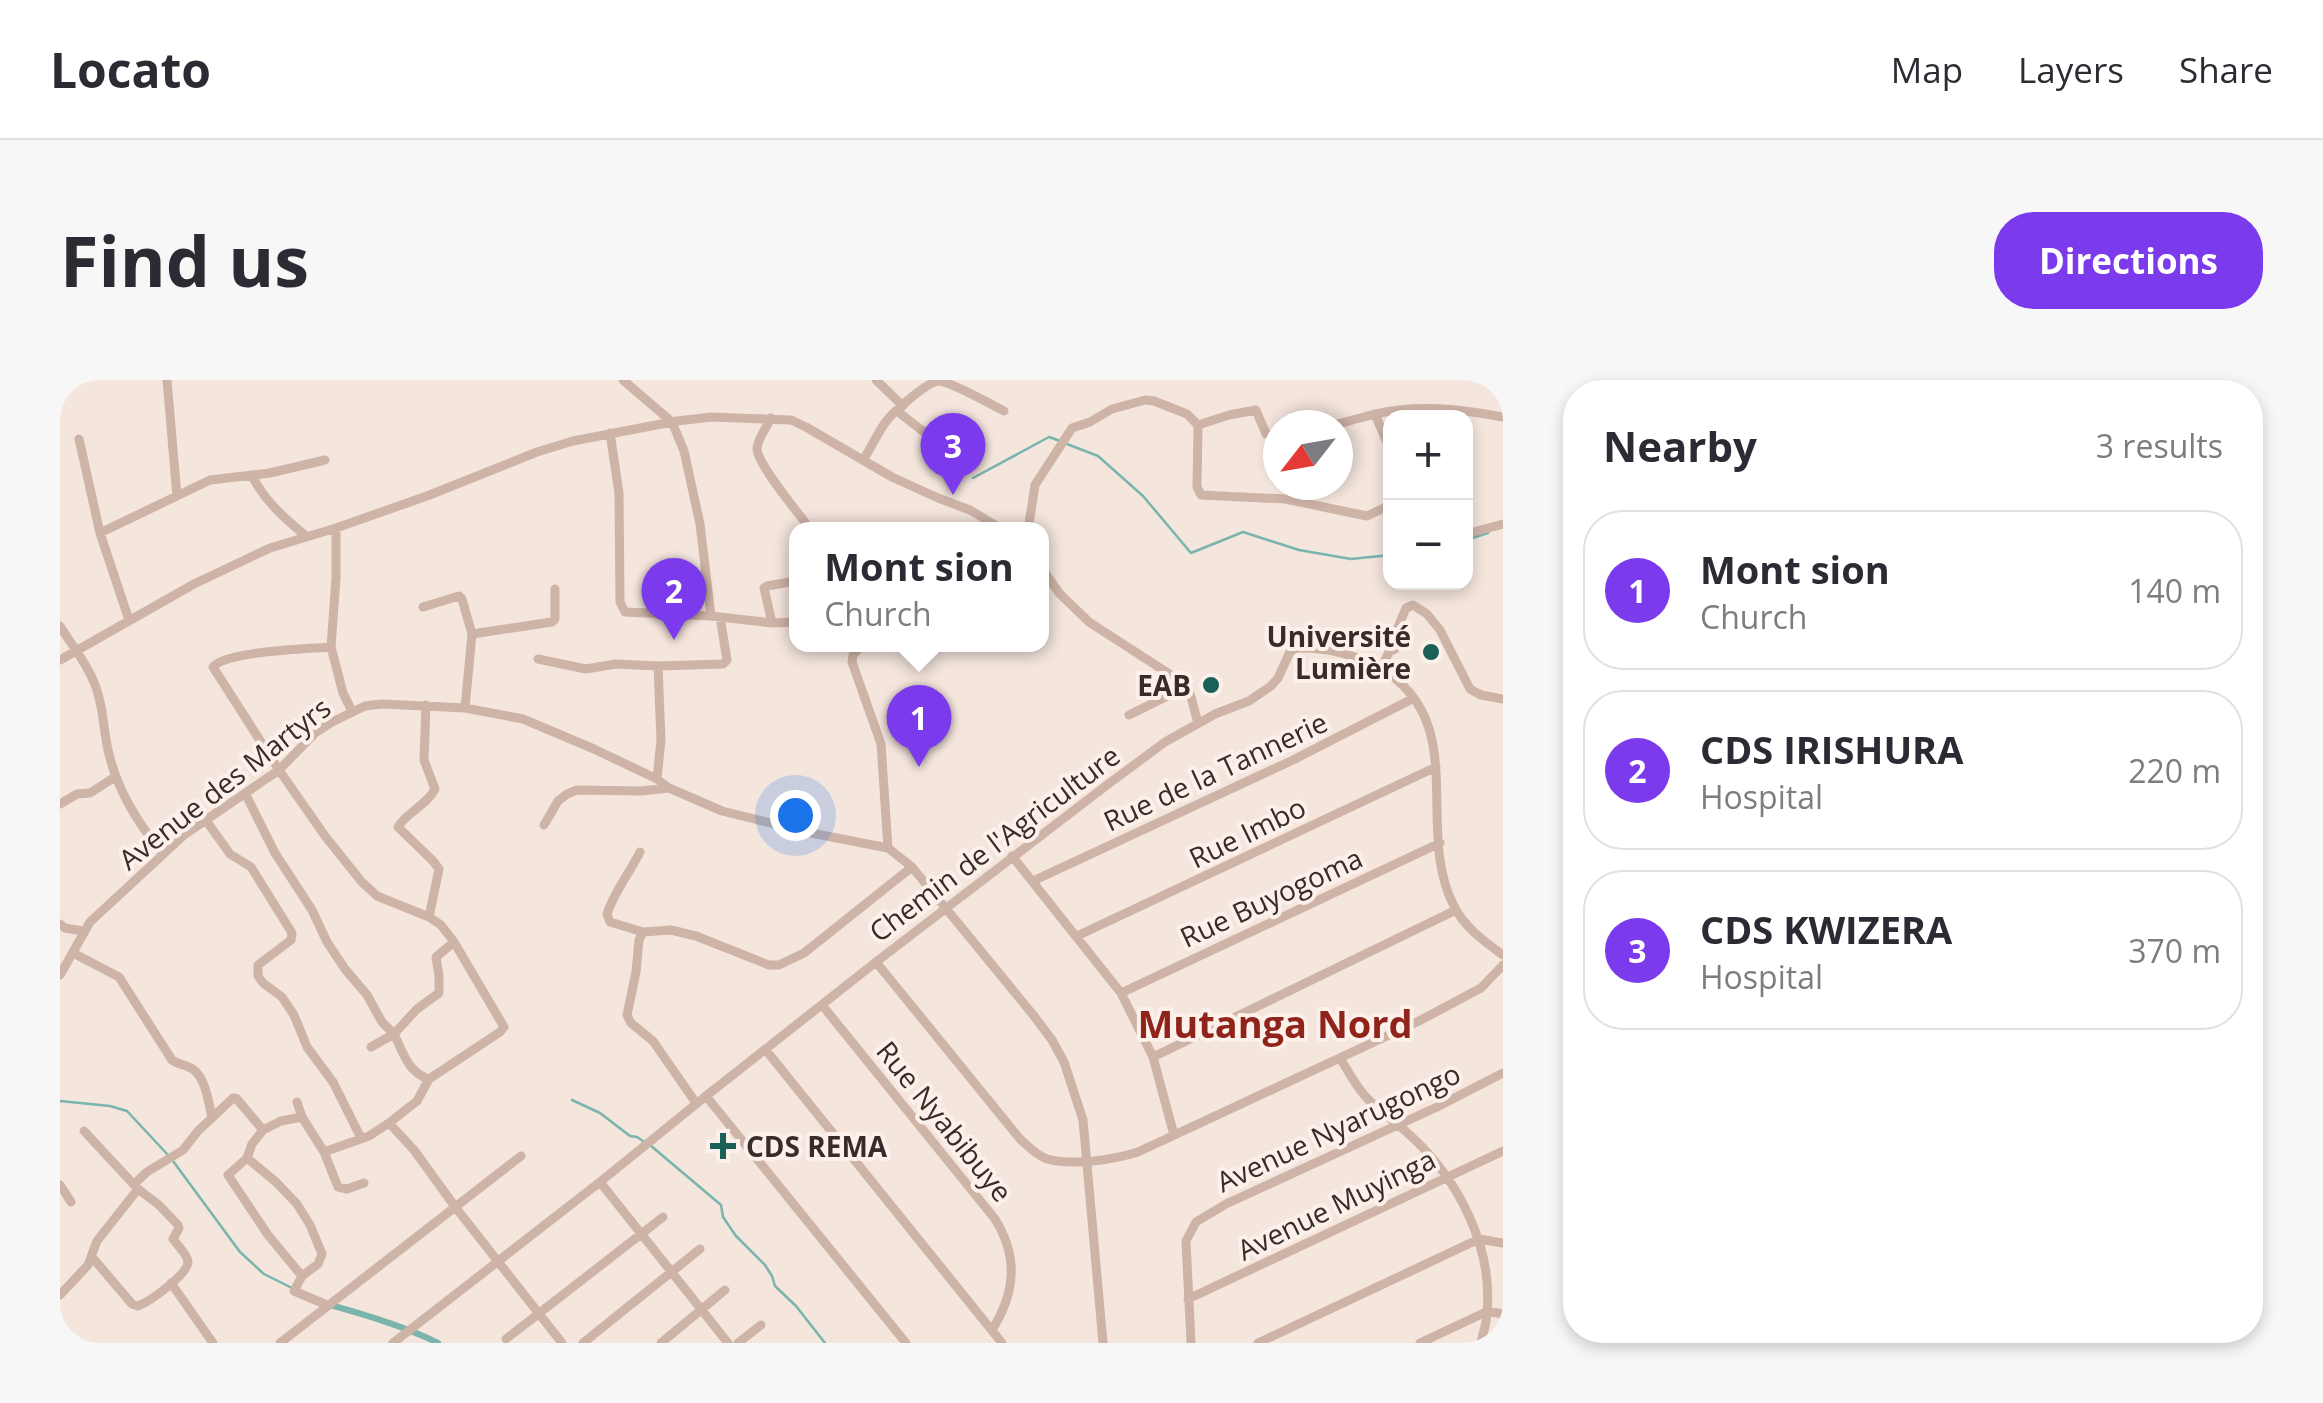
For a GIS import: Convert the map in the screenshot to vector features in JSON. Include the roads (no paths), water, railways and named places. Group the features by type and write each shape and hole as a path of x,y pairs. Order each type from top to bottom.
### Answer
{"street":[{"path":"167,380 177,496"},
{"path":"538,659 586,669 616,664 726,662 684,451 672,422 623,380"},
{"path":"876,380 900,408 961,460"},
{"path":"864,460 888,420 929,384 941,381 1004,412"},
{"path":"1029,522 1035,484 1072,428 1112,409 1145,400 1187,414 1198,425 1197,487 1201,494 1285,499 1366,516 1383,508"},
{"path":"1353,420 1400,408 1503,417"},
{"path":"1198,425 1256,410 1263,427"},
{"path":"1375,414 1383,433"},
{"path":"60,660 236,562 537,452 672,422 712,417 790,420 990,522"},
{"path":"771,418 758,442 758,456 805,522"},
{"path":"610,433 619,493 621,608 629,614 789,622"},
{"path":"78,439 100,533 129,620"},
{"path":"100,533 210,480 252,476 325,460"},
{"path":"252,476 279,513 306,536"},
{"path":"1473,532 1503,524"},
{"path":"336,528 332,647 343,693 352,711"},
{"path":"1049,580 1089,622 1188,686 1198,723"},
{"path":"772,622 764,588 789,581"},
{"path":"472,634 552,622 555,590"},
{"path":"422,608 458,596 464,603 472,634 465,708"},
{"path":"1381,669 1394,649 1394,637 1406,608 1413,605 1440,630 1470,689 1503,699"},
{"path":"60,626 93,680 115,776 136,820 162,854"},
{"path":"324,1152 389,1123 417,1101 429,1078 504,1027 440,925 368,890 325,836 215,672 214,664 248,654 332,647"},
{"name":"Chemin de l'Agriculture","path":"393,1343 1012,856 1165,742 1271,686 1296,648 1340,652 1381,669 1414,698 1432,734 1446,884 1456,910 1503,955"},
{"path":"855,652 852,662 881,744 888,848"},
{"path":"657,779 662,740 658,666"},
{"path":"1129,715 1188,686"},
{"name":"Rue de la Tannerie","path":"1033,881 1293,760 1414,698"},
{"name":"Avenue des Martyrs","path":"60,974 83,931 162,854 204,819 279,770 315,733 352,711 382,704 465,708 523,719 722,811 888,848 912,867 1052,1040 1074,1089 1083,1120 1104,1343"},
{"path":"426,704 424,760 436,788 398,827 438,869 429,917"},
{"name":"Rue Imbo","path":"1077,936 1436,767"},
{"path":"60,804 115,776"},
{"path":"544,825 558,802 577,790 669,788"},
{"path":"245,793 344,969 394,1034 411,1068 429,1078"},
{"path":"204,819 230,854 252,868 292,933 291,940 258,964 258,976 282,997 294,1015 307,1048 333,1082 361,1138"},
{"name":"Rue Buyogoma","path":"1121,993 1440,843"},
{"path":"640,852 628,877 613,895 606,914 610,922 643,932 671,930 696,936 768,965 780,966 804,953 912,867"},
{"path":"1012,856 1121,993 1153,1056 1174,1136"},
{"path":"1153,1056 1456,910"},
{"path":"60,924 83,931"},
{"path":"643,932 627,1015 653,1041 696,1103"},
{"path":"371,1047 394,1034 439,993 436,958 454,942"},
{"path":"72,952 122,980 172,1060 193,1069 200,1077 212,1118"},
{"path":"876,962 1020,1139 1046,1158 1087,1161 1126,1156 1340,1058 1482,988 1503,965"},
{"name":"Rue Nyabibuye","path":"822,1005 1004,1234 1010,1290 1005,1310 992,1330"},
{"path":"765,1050 1002,1343"},
{"path":"1340,1058 1362,1092 1431,1156 1460,1196 1479,1239 1488,1311 1481,1343"},
{"name":"Avenue Nyarugongo","path":"1191,1343 1186,1242 1202,1218 1503,1073"},
{"path":"706,1096 906,1343"},
{"path":"60,1295 80,1275 96,1241 147,1172 184,1150 235,1098 263,1130"},
{"path":"298,1102 338,1187 348,1189 364,1183"},
{"path":"302,1117 263,1130 252,1144 248,1158 228,1178 302,1276"},
{"path":"389,1123 562,1343"},
{"path":"84,1130 178,1225 174,1239 188,1265 144,1304 132,1304 92,1256"},
{"name":"Avenue Muyinga","path":"1188,1298 1503,1151"},
{"path":"280,1343 522,1156"},
{"path":"248,1158 287,1192 310,1225 322,1254 318,1264 302,1276 296,1293 327,1305"},
{"path":"600,1182 728,1343"},
{"path":"60,1185 71,1202"},
{"path":"506,1339 663,1217"},
{"path":"1258,1343 1479,1239 1503,1244"},
{"path":"583,1343 700,1250"},
{"path":"171,1283 213,1343"},
{"path":"661,1343 725,1290"},
{"path":"1420,1343 1488,1311 1503,1314"},
{"path":"738,1343 761,1326"}],"waterway":[{"path":"973,478 1049,437 1060,441"},
{"path":"1067,444 1098,456 1143,496 1191,553 1243,532 1299,550 1351,559 1383,556"},
{"path":"1473,538 1488,533"},
{"path":"572,1100 643,1141"},
{"path":"60,1101 127,1111 168,1155"},
{"path":"650,1145 721,1205 723,1217 736,1236 765,1265 775,1286 825,1343"},
{"path":"173,1161 240,1252 264,1274 292,1288"},
{"path":"330,1305 385,1321 438,1343"}],"place":[{"name":"CDS KWIZERA","path":"953,495"},
{"name":"CDS IRISHURA","path":"674,640"},
{"name":"Université Lumière","path":"1431,652"},
{"name":"EAB","path":"1211,685"},
{"name":"Mont sion","path":"919,767"},
{"name":"CDS REMA","path":"723,1146"}],"district":[{"name":"Mutanga Nord","path":"1275,1023"}]}
